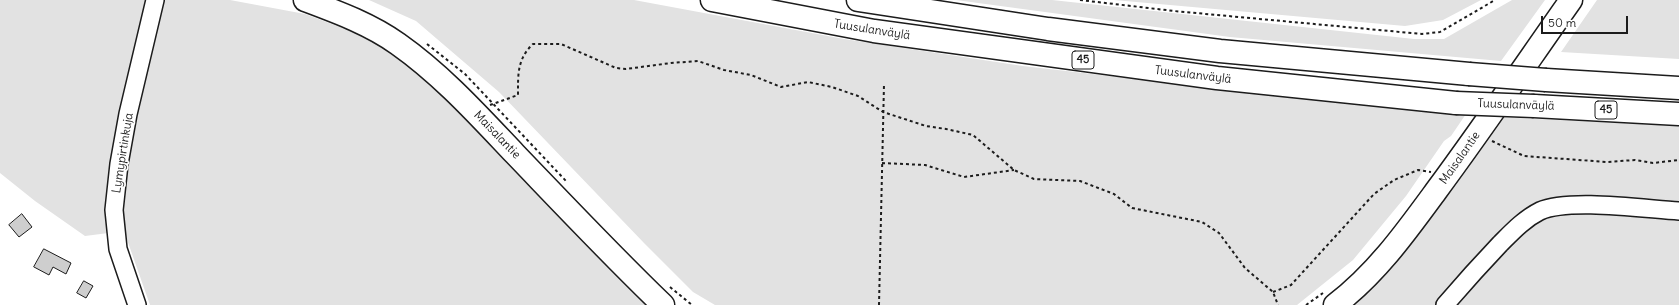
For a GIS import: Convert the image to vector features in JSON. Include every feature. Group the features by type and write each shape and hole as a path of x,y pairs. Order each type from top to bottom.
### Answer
{"main road":[{"name":"Maisalantie","path":"305,0 366,25 397,43 429,68 467,103 610,254 663,305"},
{"name":"Tuusulanväylä","path":"712,0 890,34 1217,78 1456,103 1679,114"},
{"name":"45","path":"858,0 1048,29 1220,51 1469,74 1679,88"},
{"name":"Maisalantie","path":"1330,298 1369,275 1397,244 1480,130 1571,0"}],"street":[{"name":"Lymypirtinkuja","path":"137,305 118,249 114,210 119,164 126,128 155,0"},
{"path":"1445,305 1480,264 1520,223 1540,211 1558,206 1598,206 1679,211"}],"path":[{"path":"1080,0 1174,12 1422,34 1440,32 1495,0"},
{"path":"567,182 492,103 518,95 518,75 524,52 533,44 561,44 616,68 626,69 698,61 724,70 751,75 781,87 808,82 832,87 858,96 883,112 926,126 973,135 1014,170 1034,179 1080,182 1114,194 1132,208 1202,222 1219,233 1245,268 1273,292 1278,305"},
{"path":"879,305 884,84"},
{"path":"1480,130 1493,142 1524,156 1607,162 1635,160 1653,162 1679,160"},
{"path":"882,164 925,165 964,177 1014,170"},
{"path":"1273,292 1291,285 1374,194 1394,180 1418,170 1432,172 1428,178"},
{"path":"665,283 692,305"},
{"path":"1306,305 1330,298"}],"shaded area":[{"path":"0,0 230,0 305,14 364,36 423,76 546,204 648,305 150,305 124,231 85,236 35,201 0,173"},
{"path":"369,0 634,0 844,39 1023,66 1274,95 1466,114 1451,136 1444,141 1406,196 1353,260 1297,305 715,305 693,292 499,92 416,21"},
{"path":"956,0 1052,0 1414,39 1444,39 1512,0 1545,0 1501,61 1230,37"},
{"path":"1114,0 1481,0 1443,20 1405,26"},
{"path":"1597,0 1679,0 1679,59 1561,52"},
{"path":"1497,117 1679,126 1679,206 1569,200 1524,211 1459,277 1437,305 1355,305 1370,290 1384,269 1406,249"},
{"path":"1556,209 1679,214 1679,305 1452,305 1524,228"}],"building":[{"path":"22,214 32,227 19,237 9,225"},
{"path":"44,249 71,263 66,274 53,267 49,275 34,267"},
{"path":"84,281 93,286 86,298 77,293"}]}
